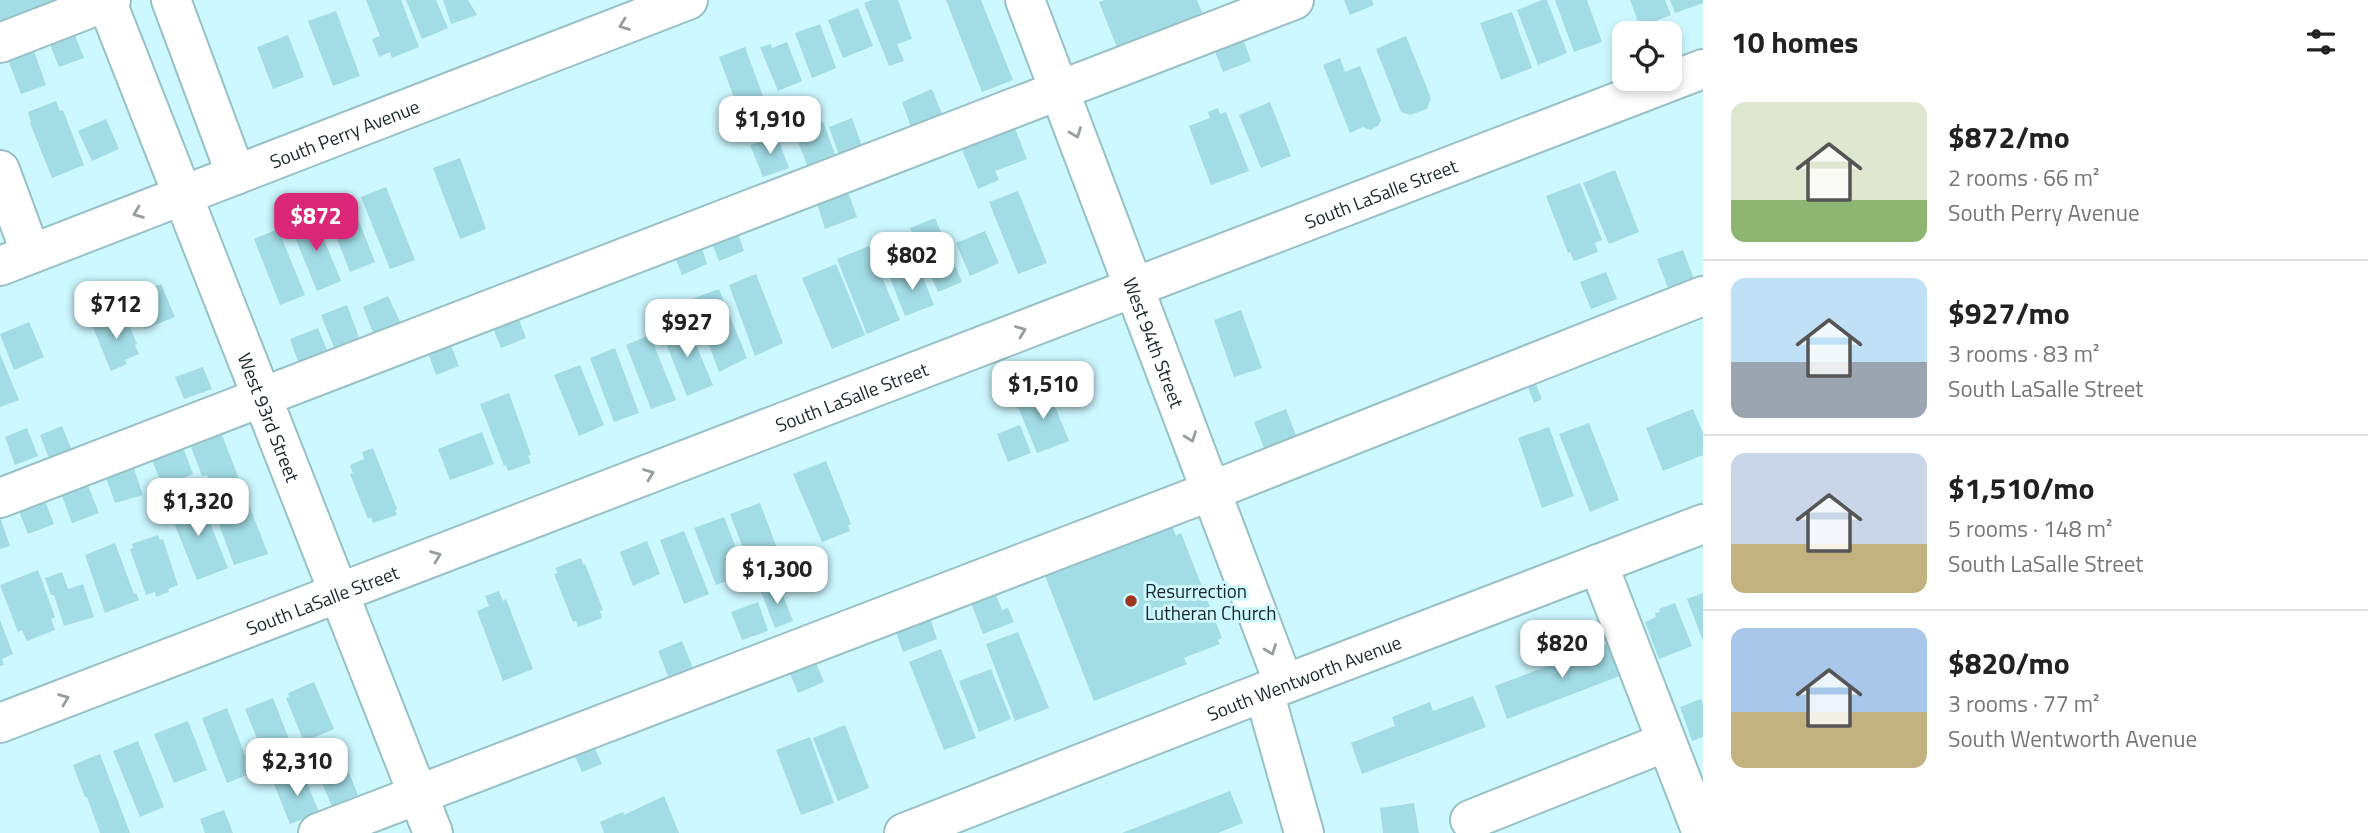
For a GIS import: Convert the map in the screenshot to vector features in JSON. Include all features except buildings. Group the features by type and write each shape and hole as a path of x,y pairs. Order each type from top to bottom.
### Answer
{"street":[{"path":"171,0 236,174"},
{"name":"South Perry Avenue","path":"16,260 688,0"},
{"name":"West 94th Street","path":"1025,0 1211,491 1274,688 1304,833"},
{"path":"0,498 1294,0"},
{"path":"0,43 108,1"},
{"name":"West 93rd Street","path":"108,1 433,833"},
{"name":"South LaSalle Street","path":"0,723 1703,69"},
{"path":"0,170 16,260"},
{"path":"318,833 1211,491 1703,296"},
{"name":"South Wentworth Avenue","path":"904,833 1703,524"},
{"path":"1598,564 1702,833"},
{"path":"1470,820 1666,742"}],"place":[{"name":"Resurrection Lutheran Church","path":"1131,601"}]}
